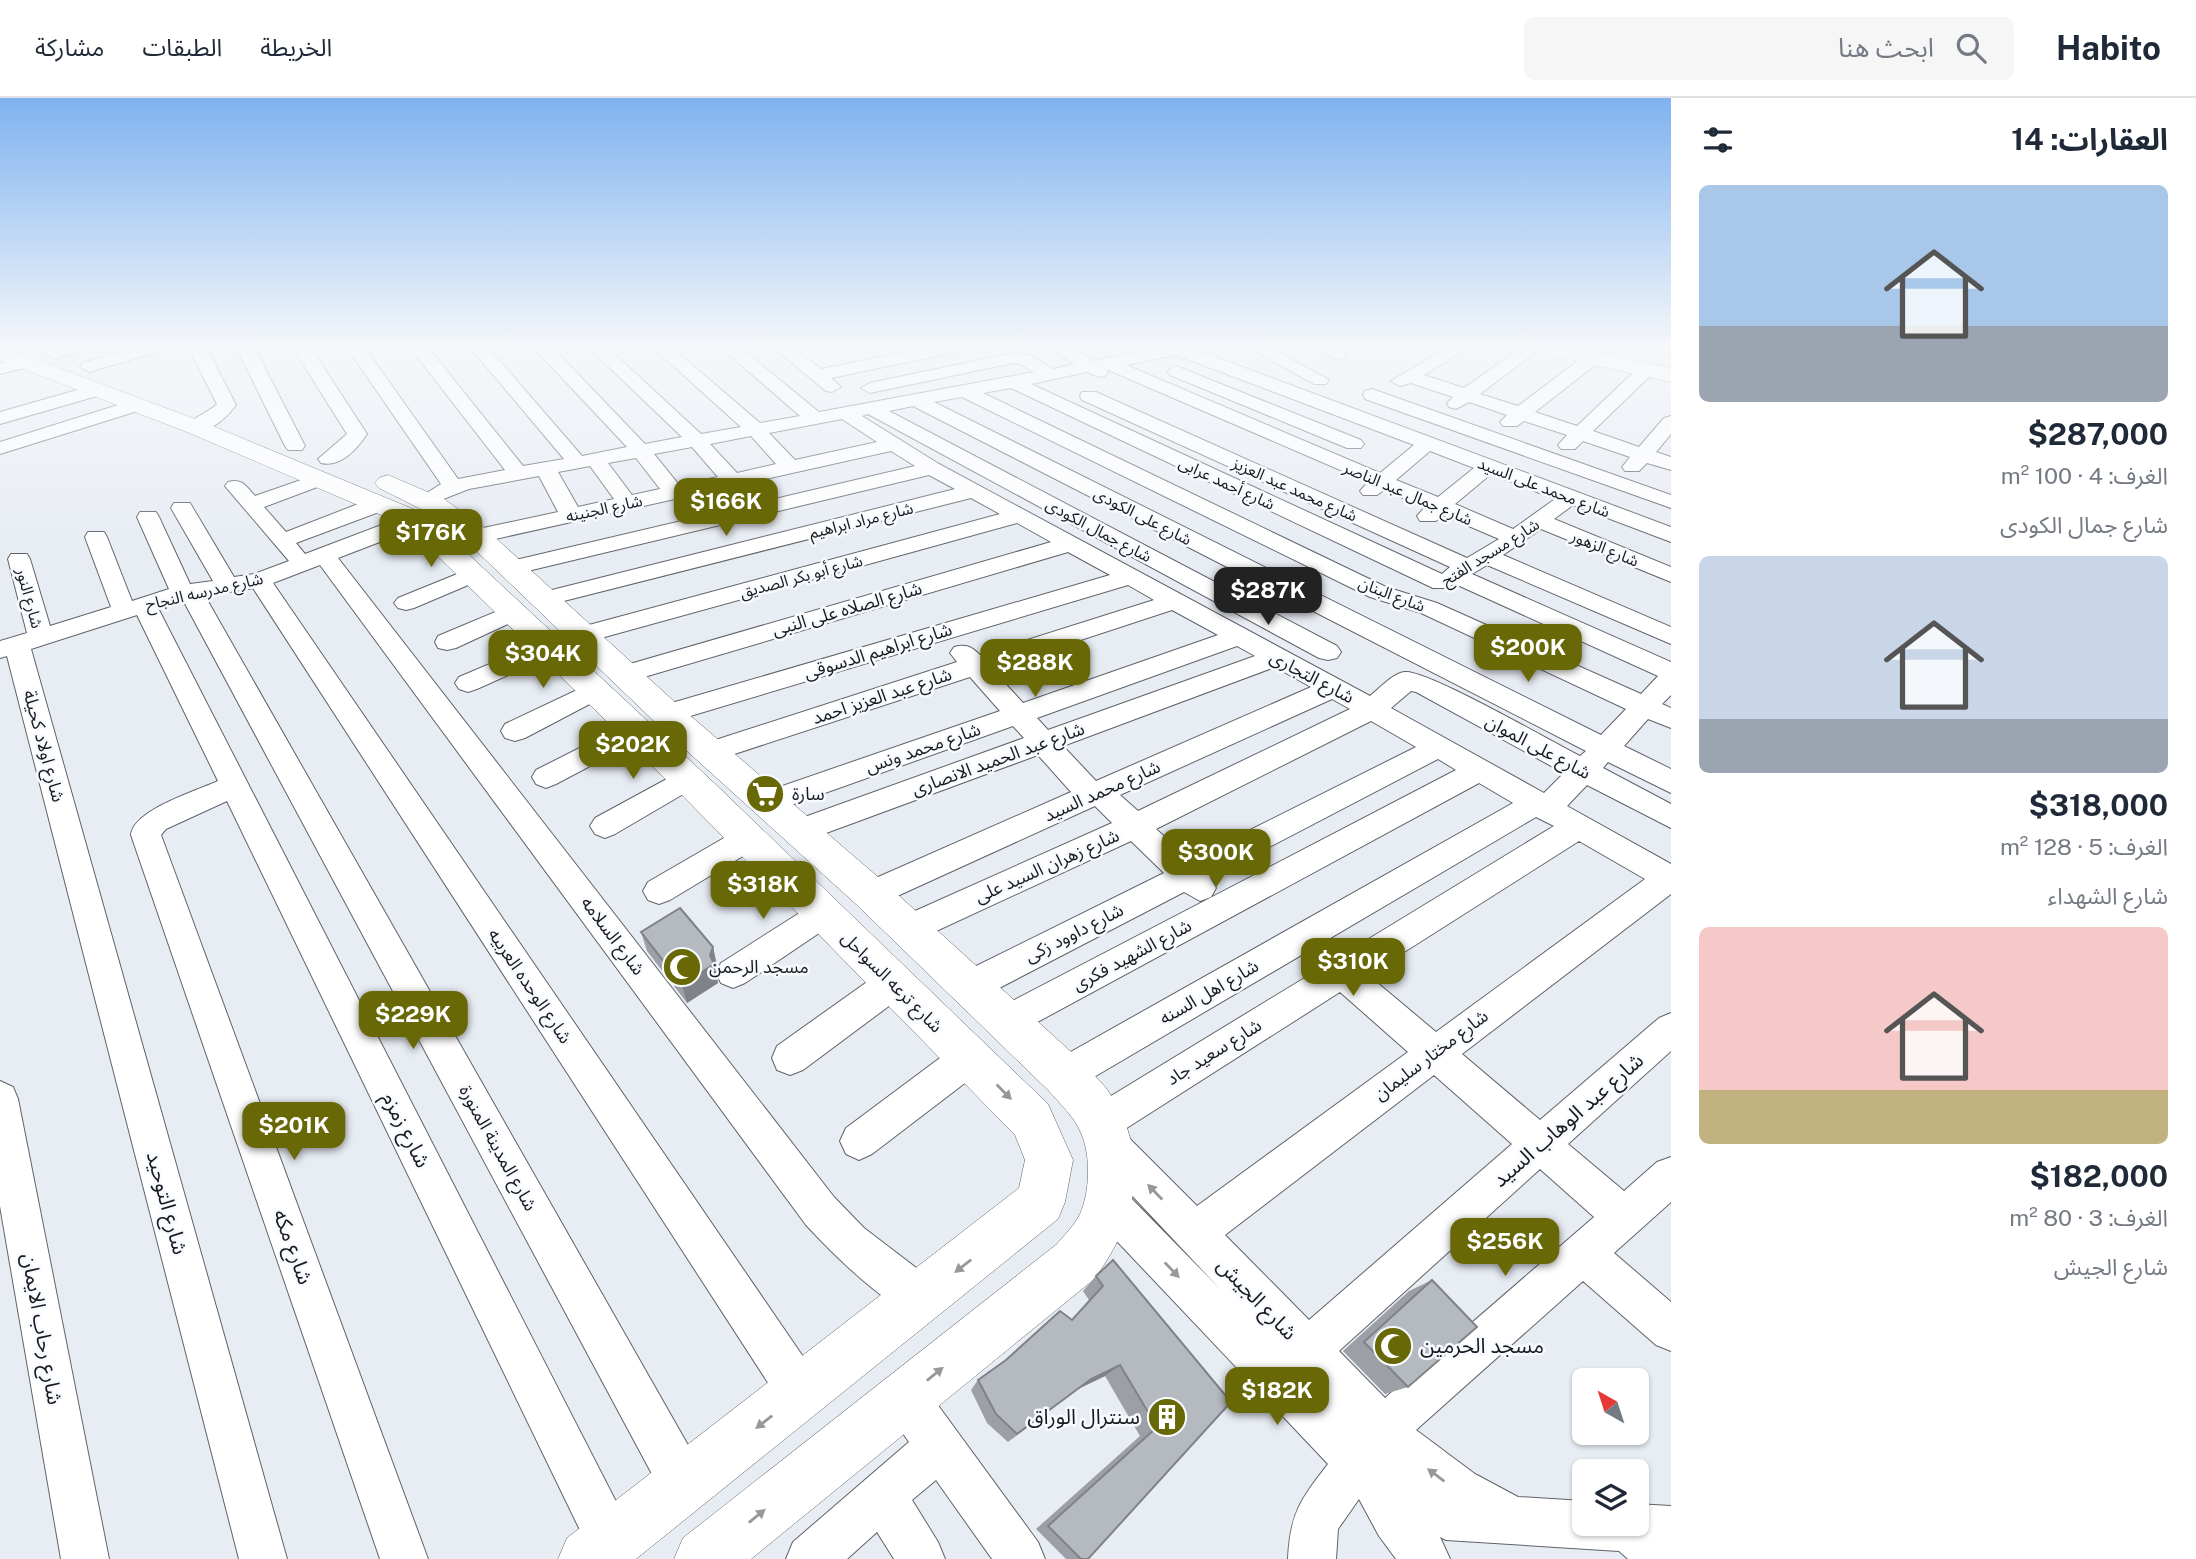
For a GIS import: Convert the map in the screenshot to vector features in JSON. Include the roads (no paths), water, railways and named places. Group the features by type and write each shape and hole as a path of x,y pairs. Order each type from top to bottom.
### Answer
{"main road":[{"name":"شارع ترعه السواحل","path":"172,413 205,421"},
{"name":"شارع ترعه السواحل","path":"180,413 435,503 477,536 511,568 528,606"},
{"name":"شارع ترعه السواحل","path":"315,461 379,504 435,503"},
{"name":"شارع ترعه السواحل","path":"435,503 472,575 528,606 707,773 766,803 871,894 1064,1075 1092,1106 1104,1132 1111,1162 1108,1203 1096,1234 1075,1262 704,1559"},
{"name":"شارع ترعه السواحل","path":"600,1550 1010,1229 1041,1202 1049,1160 1032,1120 747,839 707,773"}],"street":[{"path":"0,448 111,413"},
{"path":"205,421 218,413"},
{"path":"286,413 315,461"},
{"path":"251,504 315,461 348,446 356,434 343,413"},
{"path":"389,413 435,503"},
{"path":"470,413 517,473"},
{"path":"541,413 627,503"},
{"path":"604,413 674,493"},
{"path":"668,413 732,480"},
{"path":"737,413 790,467"},
{"path":"807,413 813,418 861,413"},
{"path":"847,413 865,451"},
{"name":"شارع محمد عبد العزيز","path":"849,416 857,413"},
{"name":"شارع على الكودى","path":"941,413 1671,782"},
{"name":"شارع البنان","path":"1010,413 1378,592 1410,601 1671,719"},
{"name":"شارع أحمد عرابى","path":"1079,413 1399,564 1479,561"},
{"name":"شارع محمد عبد العزيز","path":"1130,413 1425,547 1479,561"},
{"name":"شارع جمال عبد الناصر","path":"1217,413 1383,482 1432,513 1479,561"},
{"path":"1280,413 1354,444"},
{"name":"شارع محمد على السيد","path":"1348,413 1671,535"},
{"path":"1423,413 1671,502"},
{"path":"1359,500 1383,482 1442,413"},
{"path":"1529,481 1601,413"},
{"path":"1466,457 1521,414 1671,464"},
{"name":"شارع التجارى","path":"849,416 932,468 1372,709 1670,878"},
{"name":"شارع جمال الكودى","path":"849,416 1328,652"},
{"name":"شارع مدرسه النجاح","path":"19,644 186,592 244,583 313,559 435,503 517,473 813,418"},
{"path":"1618,483 1671,422"},
{"path":"1299,474 1354,444 1378,424"},
{"name":"شارع الجنينه","path":"477,536 895,444"},
{"path":"1432,513 1489,466"},
{"path":"545,468 571,515"},
{"path":"511,568 932,468"},
{"name":"شارع السلامه","path":"235,486 282,541 313,559 820,1211 850,1242 921,1298"},
{"name":"شارع مراد ابراهيم","path":"447,642 528,606 974,491"},
{"name":"شارع مسجد الفتح","path":"1300,670 1363,628 1479,561 1571,497"},
{"path":"282,541 379,504"},
{"name":"شارع الوحده العربيه","path":"182,508 244,583 801,1393"},
{"name":"شارع أبو بكر الصديق","path":"590,664 1019,516"},
{"name":"شارع المدينة المنورة","path":"148,517 186,592 684,1485"},
{"name":"شارع الزهور","path":"1539,521 1671,575"},
{"name":"شارع زمزم","path":"96,537 234,786 600,1550"},
{"name":"شارع الصلاه على النبى","path":"590,664 1070,544"},
{"path":"1399,564 1425,547"},
{"name":"شارع النور","path":"19,559 19,644"},
{"path":"1479,561 1671,615"},
{"path":"1479,561 1671,636"},
{"path":"1479,561 1671,672"},
{"path":"406,603 472,575"},
{"name":"شارع ابراهيم الدسوقى","path":"547,777 651,722 1130,577"},
{"name":"شارع عبد العزيز احمد","path":"605,826 707,773 975,666 1174,601"},
{"path":"945,631 1042,742 1220,908"},
{"name":"شارع محمد ونس","path":"766,803 1238,637"},
{"name":"شارع اولاد كحيلة","path":"19,644 70,848"},
{"name":"شارع عبد الحميد الانصارى","path":"799,831 1275,658"},
{"path":"468,683 590,664"},
{"path":"515,731 590,664"},
{"name":"شارع اهل السنه","path":"1064,1075 1542,806 1584,772 1671,679"},
{"name":"شارع على الموان","path":"1372,709 1402,682 1411,680 1671,817"},
{"name":"شارع محمد السيد","path":"871,894 1332,688"},
{"name":"شارع زهران السيد على","path":"908,929 1135,826 1372,709"},
{"name":"شارع داوود زكى","path":"970,986 1439,747"},
{"name":"شارع الشهيد فكرى","path":"1007,1021 1479,770"},
{"name":"شارع مكه","path":"234,786 156,821 146,830 146,835 404,1559"},
{"name":"شارع سعيد جاد","path":"1104,1132 1342,972 1577,827"},
{"path":"660,891 747,839"},
{"name":"شارع التوحيد","path":"70,848 263,1559"},
{"name":"شارع مختار سليمان","path":"1194,1233 1670,878"},
{"path":"733,973 823,914"},
{"path":"1342,972 1624,1217"},
{"path":"790,1058 893,983"},
{"name":"شارع عبد الوهاب السيد","path":"1307,1350 1671,1029"},
{"path":"859,1141 969,1058"},
{"name":"شارع رحاب الايمان","path":"0,1100 85,1559"},
{"name":"شارع الجيش","path":"1104,1132 1194,1233 1307,1350 1371,1457"},
{"path":"1312,1559 1313,1531 1318,1517 1371,1457 1582,1253 1671,1176"},
{"name":"شارع الجيش","path":"1108,1203 1371,1457 1446,1516 1516,1521 1655,1539"},
{"path":"1582,1253 1671,1329"},
{"path":"905,1398 1021,1559"},
{"path":"810,1559 940,1445"},
{"path":"1371,1457 1396,1519 1426,1559"},
{"path":"882,1495 922,1559"}],"place":[{"name":"سارة","path":"765,794"},
{"name":"مسجد الرحمن","path":"682,967"},
{"name":"مسجد الحرمين","path":"1393,1346"},
{"name":"سنترال الوراق","path":"1167,1417"}]}
